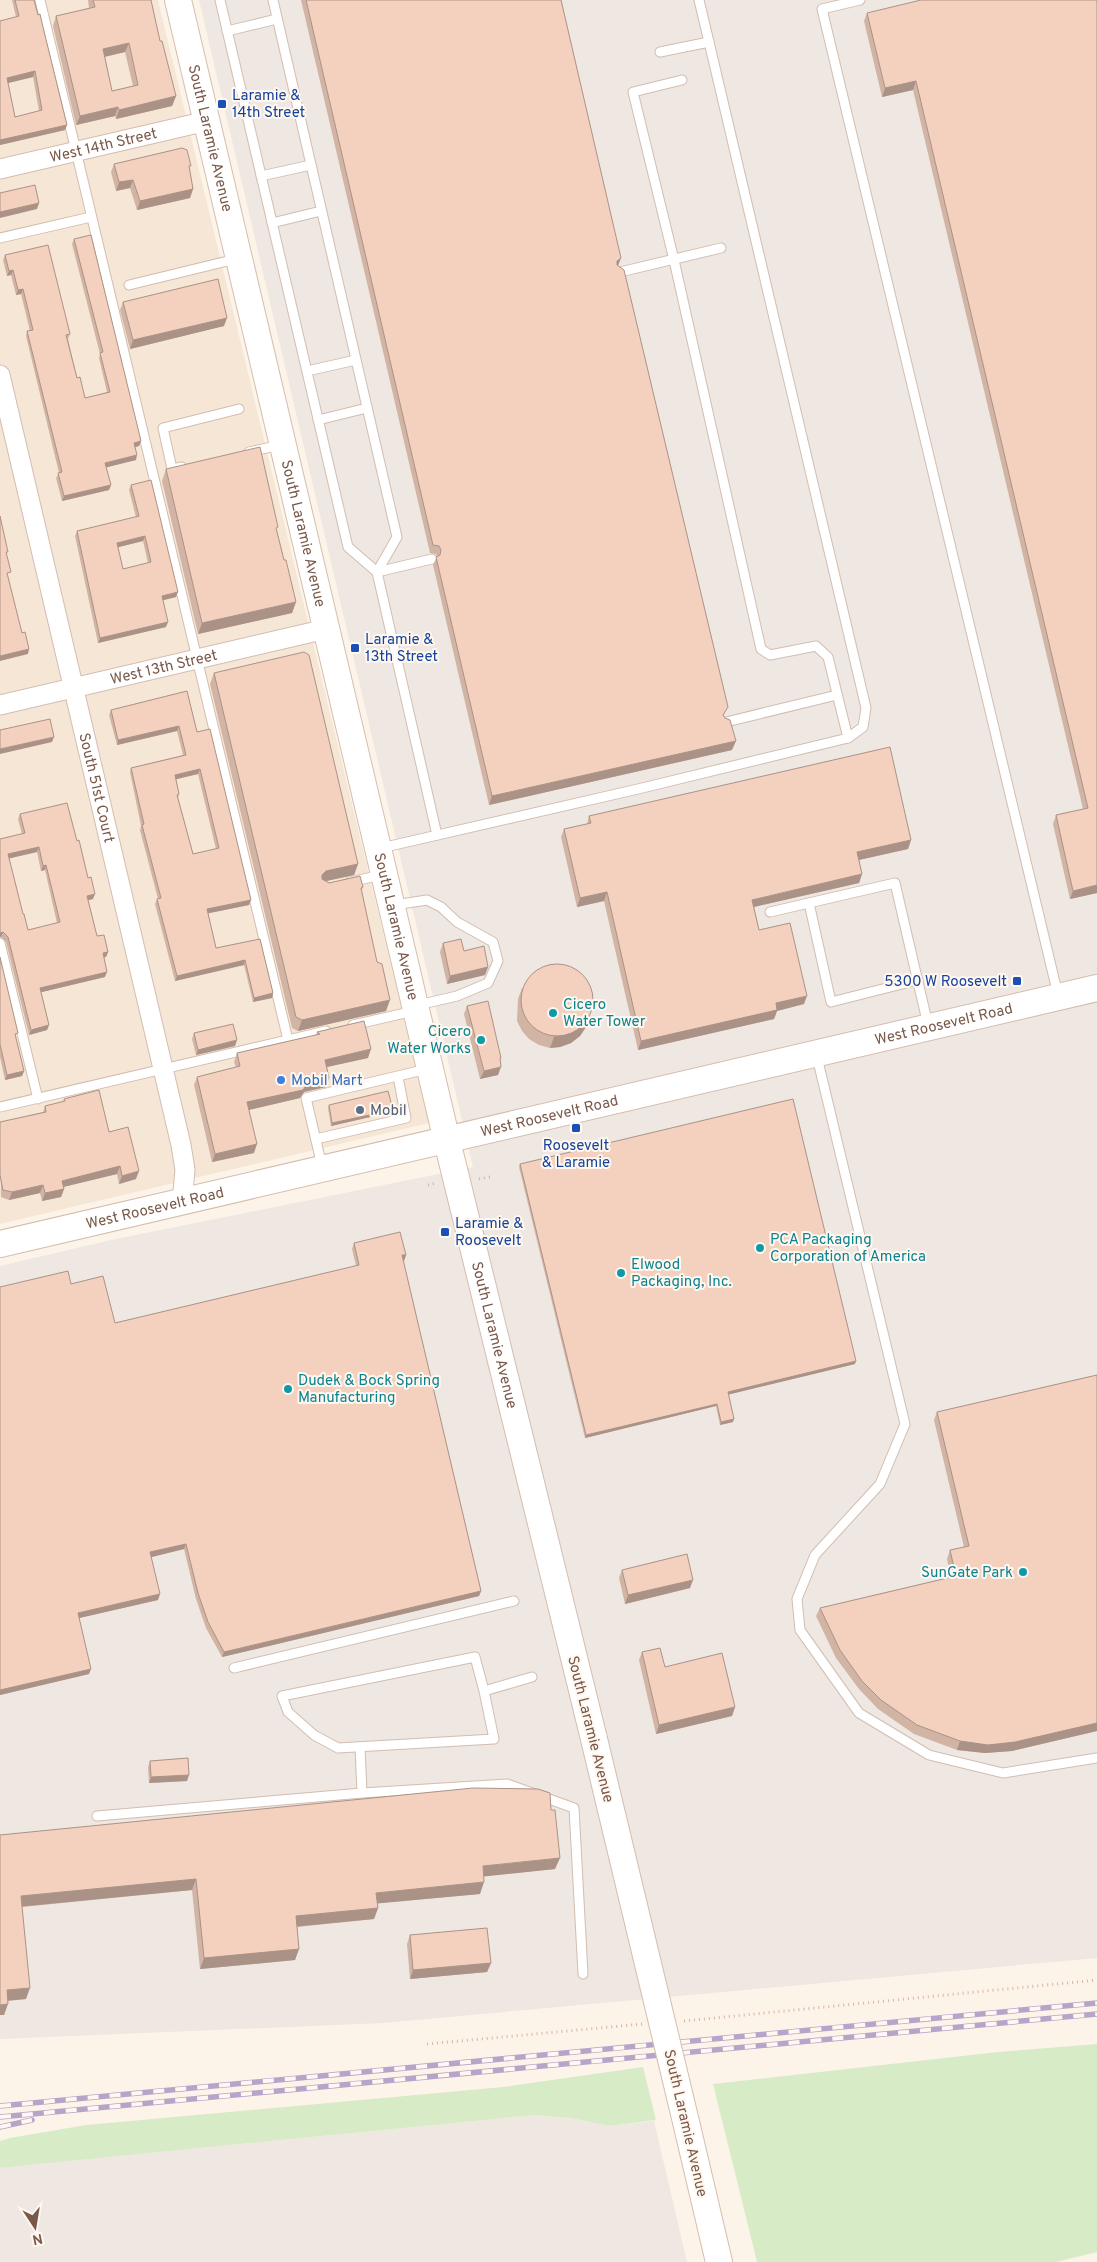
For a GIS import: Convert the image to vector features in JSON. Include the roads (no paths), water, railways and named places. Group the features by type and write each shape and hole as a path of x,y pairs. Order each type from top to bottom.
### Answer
{"main road":[{"name":"South Laramie Avenue","path":"178,0 447,1141 594,1739 719,2262"},
{"name":"West Roosevelt Road","path":"0,1244 1097,988"}],"street":[{"name":"West 14th Street","path":"0,169 207,122"},
{"name":"South 51st Court","path":"0,375 164,1069 184,1162 182,1202"},
{"name":"West 13th Street","path":"0,705 326,629"}],"lane":[{"path":"40,0 288,1040"},
{"path":"220,0 348,547 376,572 437,835"},
{"path":"273,0 396,537 376,572"},
{"path":"378,848 638,789 848,738 863,727 866,708 699,0"},
{"path":"860,0 822,9 1059,997"},
{"path":"227,31 277,19"},
{"path":"660,52 709,42"},
{"path":"682,80 633,92 674,260 761,649 770,655 816,646 828,657 848,738"},
{"path":"261,176 311,165"},
{"path":"272,223 321,211"},
{"path":"0,238 91,217"},
{"path":"620,272 721,248"},
{"path":"129,285 239,258"},
{"path":"307,371 356,360"},
{"path":"318,420 367,408"},
{"path":"191,465 172,469 163,428 239,409"},
{"path":"238,454 283,444"},
{"path":"376,572 432,559"},
{"path":"726,722 837,695"},
{"path":"342,884 384,875"},
{"path":"770,912 895,883 929,1028"},
{"path":"345,1027 457,996 488,983 498,960 493,942 457,922 441,907 427,900 392,906"},
{"path":"809,903 831,1002 918,980"},
{"path":"0,943 38,1099"},
{"path":"0,1108 336,1029"},
{"path":"817,1054 905,1424 880,1484 815,1555 797,1599 800,1630 859,1713 930,1756 1003,1773 1097,1758"},
{"path":"323,1169 306,1098 430,1068"},
{"path":"316,1139 406,1118 398,1077"},
{"path":"234,1668 514,1601"},
{"path":"475,1657 484,1691 494,1738 338,1748 314,1735 288,1712 282,1696 475,1657"},
{"path":"484,1691 532,1677"},
{"path":"360,1747 362,1794"},
{"path":"97,1816 508,1784 574,1808 583,1974"}],"railway":[{"path":"0,2106 1097,2003"},
{"path":"0,2117 1097,2014"},
{"path":"0,2127 32,2120"}],"place":[{"name":"Laramie & 14th Street","path":"222,104"},
{"name":"Laramie & 13th Street","path":"355,648"},
{"name":"5300 W Roosevelt","path":"1017,981"},
{"name":"Cicero Water Tower","path":"553,1013"},
{"name":"Cicero Water Works","path":"481,1040"},
{"name":"Mobil Mart","path":"281,1080"},
{"name":"Mobil","path":"360,1110"},
{"name":"Roosevelt & Laramie","path":"576,1128"},
{"name":"Laramie & Roosevelt","path":"445,1232"},
{"name":"PCA Packaging Corporation of America","path":"760,1248"},
{"name":"Elwood Packaging, Inc.","path":"621,1273"},
{"name":"Dudek & Bock Spring Manufacturing","path":"288,1389"},
{"name":"SunGate Park","path":"1023,1572"}]}
